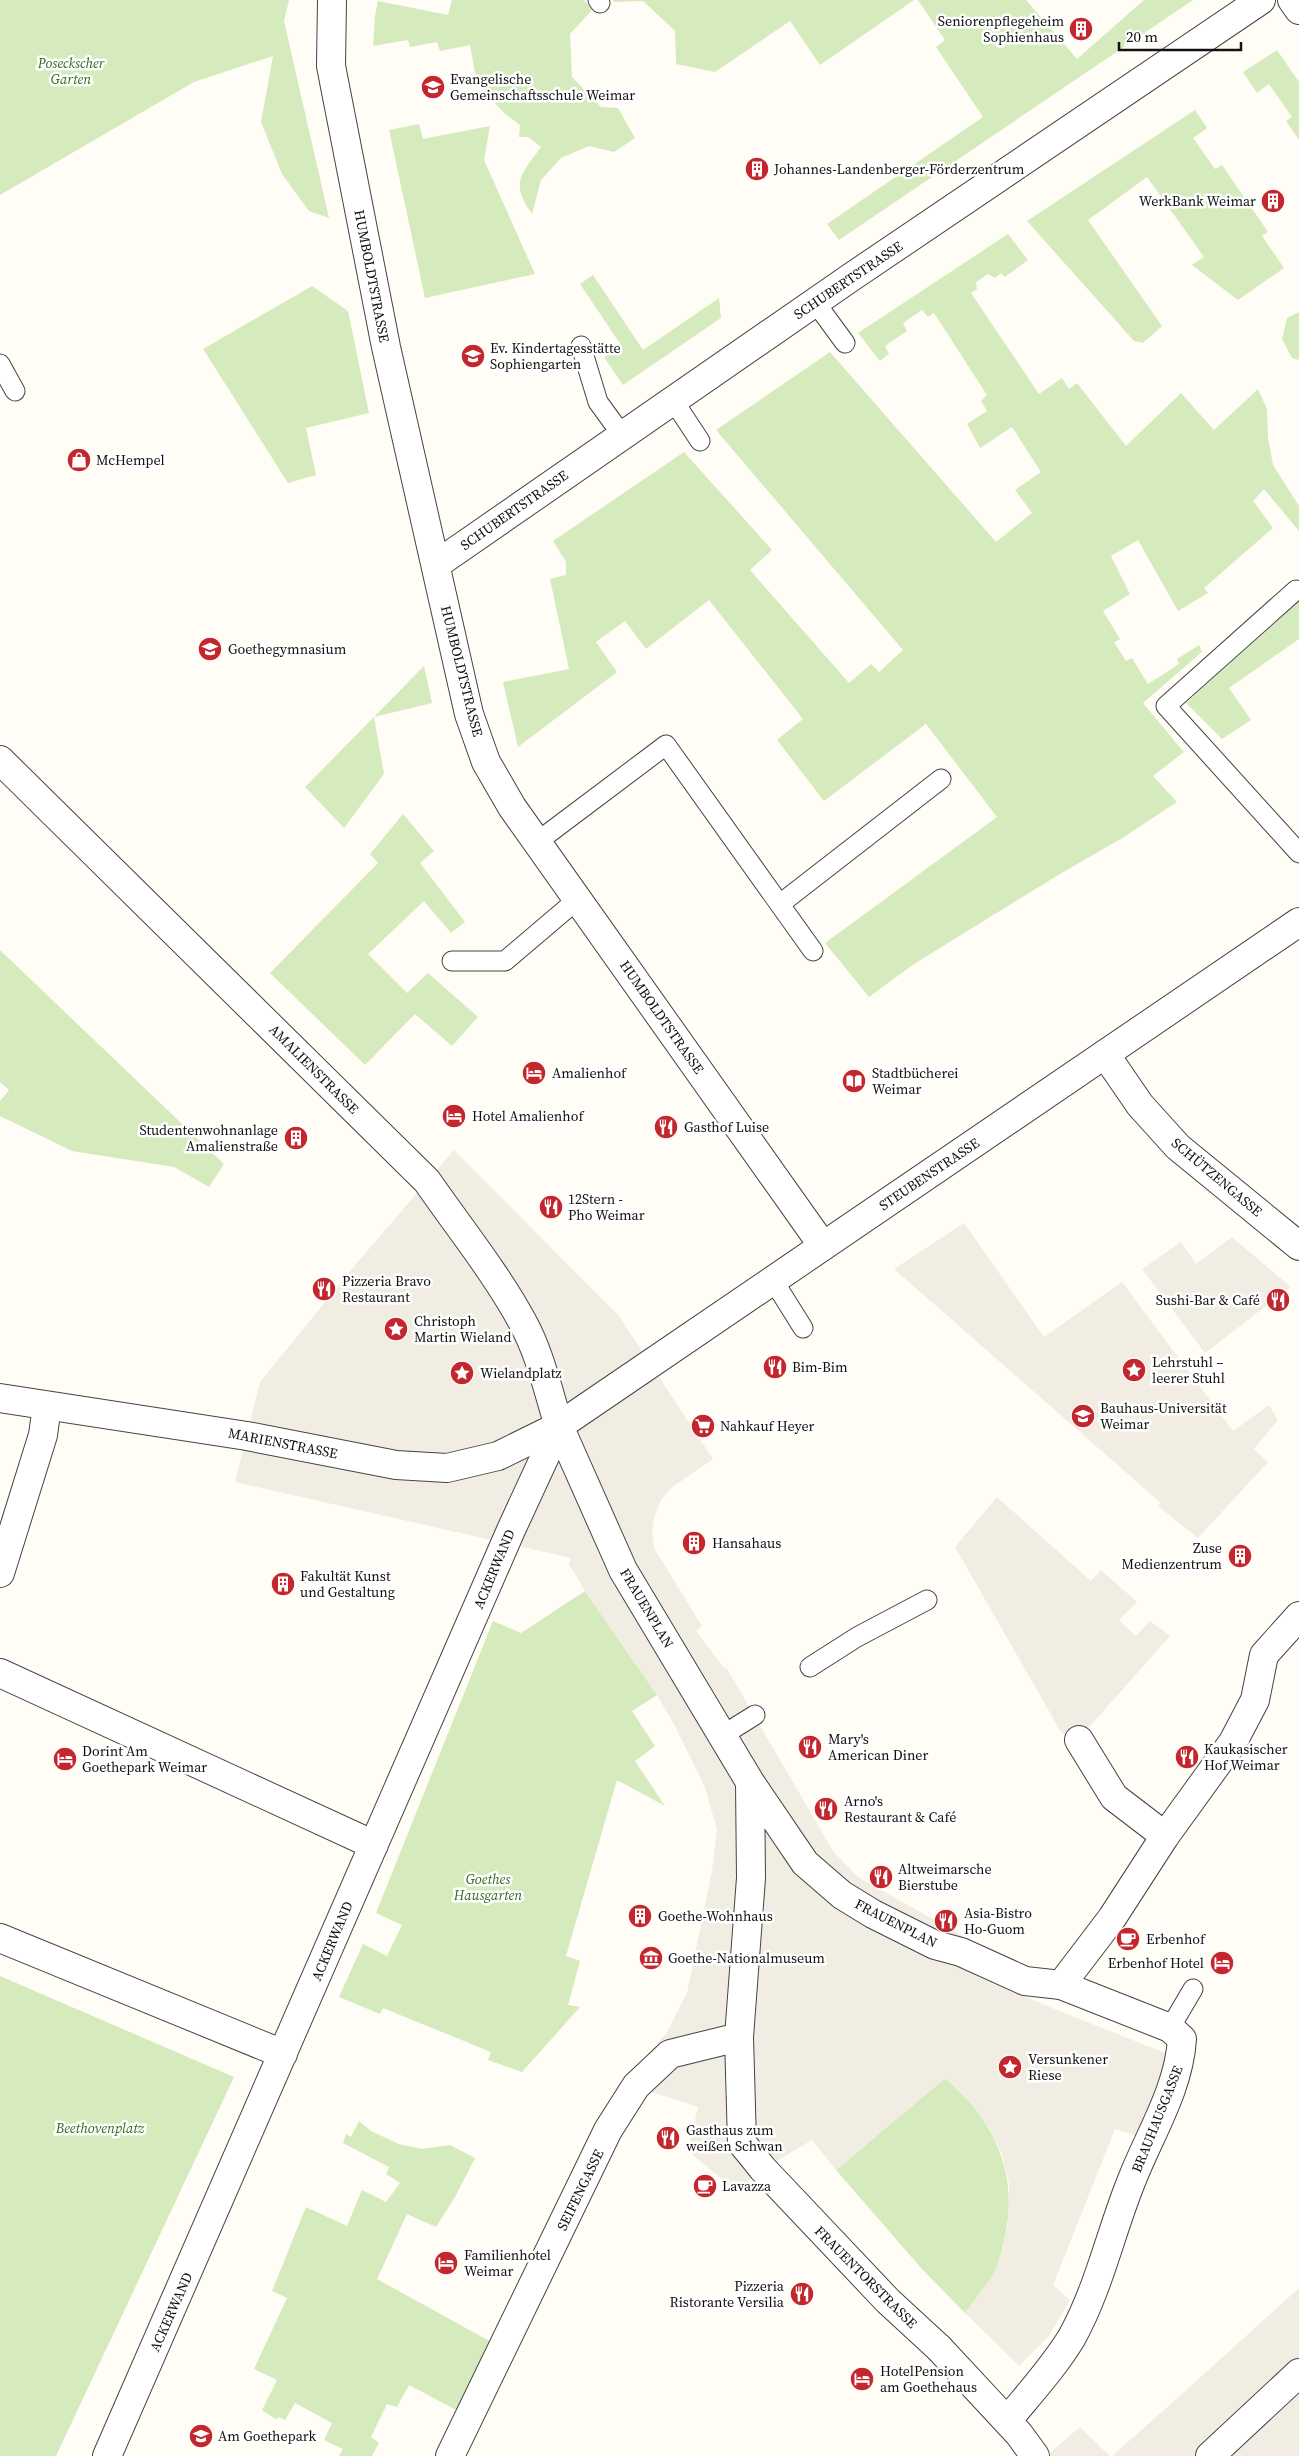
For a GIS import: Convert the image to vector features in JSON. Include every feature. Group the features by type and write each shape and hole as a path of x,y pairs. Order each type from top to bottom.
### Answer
{"street":[{"name":"HUMBOLDTSTRASSE","path":"332,0 331,66 386,347 437,564 469,714 486,762 512,807 823,1246"},
{"name":"SCHUBERTSTRASSE","path":"437,564 815,302 1261,0"},
{"path":"1292,0 1299,10"},
{"name":"AMALIENSTRASSE","path":"0,760 427,1181 522,1321 536,1352 559,1426"},
{"name":"STEUBENSTRASSE","path":"559,1426 1299,922"},
{"name":"SCHÜTZENGASSE","path":"1105,1054 1140,1105 1178,1146 1299,1246"},
{"name":"MARIENSTRASSE","path":"0,1398 247,1436 396,1465 447,1468 498,1456 559,1426"},
{"path":"0,1573 43,1435 47,1406"},
{"name":"FRAUENPLAN","path":"559,1426 623,1570 750,1782 805,1863 842,1895 873,1914 935,1945 961,1952 1025,1981 1060,1985"},
{"name":"ACKERWAND","path":"107,2456 511,1530 559,1426"},
{"path":"1170,2028 1060,1985 1112,1918 1165,1836 1233,1742 1255,1700 1264,1655 1299,1616"},
{"path":"0,1673 374,1845"},
{"path":"1079,1740 1114,1797 1165,1836"},
{"name":"FRAUENPLAN","path":"739,2079 739,2037 751,1887 750,1782"},
{"path":"0,1938 284,2054"},
{"name":"BRAUHAUSGASSE","path":"1007,2421 1052,2366 1072,2337 1098,2280 1132,2178 1159,2119 1181,2060 1182,2038 1170,2028"},
{"name":"SEIFENGASSE","path":"450,2456 608,2130 636,2086 670,2054 739,2037"},
{"name":"FRAUENTORSTRASSE","path":"739,2079 742,2142 763,2169 888,2301 939,2348 1007,2421 1035,2456"},
{"path":"1210,2456 1299,2373"}],"lane":[{"path":"815,302 845,343"},
{"path":"581,346 598,402 622,435"},
{"path":"0,364 15,392"},
{"path":"673,400 700,441"},
{"path":"1296,590 1166,706 1299,853"},
{"path":"537,842 666,745 813,951"},
{"path":"780,904 941,779"},
{"path":"452,961 505,961 578,899"},
{"path":"773,1280 803,1328"},
{"path":"810,1667 857,1636 927,1600"},
{"path":"723,1735 755,1715"},
{"path":"1170,2028 1192,1989"}],"green space":[{"name":"Poseckscher Garten","path":"0,0 289,0 284,21 329,218 309,211 282,174 261,122 273,56 194,82 0,195"},
{"path":"452,0 584,0 592,10 570,34 572,77 601,107 618,108 635,138 614,152 589,146 561,158 541,180 532,214 521,194 520,186 528,164 541,147 528,137 519,137 520,125 504,113 477,84 470,45 440,51 437,42 410,47 408,40 373,46 378,1 448,15"},
{"path":"613,0 914,0 820,65 790,21 715,72 676,64 675,31 643,1 614,2"},
{"path":"918,0 1026,0 1077,59 1144,0 1193,0 839,240 827,224 983,117 936,47 945,40"},
{"path":"1277,50 1299,82 1299,140 1286,121 1292,117 1269,84 1257,93 1243,72"},
{"path":"1195,110 1207,128 1193,138 1215,169 1222,165 1268,232 1262,236 1284,268 1238,300 1192,265 1204,257 1147,177 1088,220 1162,326 1143,343 1134,341 1027,221"},
{"path":"419,124 423,139 490,126 484,160 535,274 425,298 389,130"},
{"path":"1008,234 1028,260 1005,277 1001,273 995,278 988,274 976,282 977,289 971,293 1039,394 1062,378 1069,389 1077,383 1126,446 1181,393 1214,430 1258,389 1267,409 1268,438 1273,465 1299,506 1299,531 1264,489 1253,501 1273,528 1204,588 1208,593 1178,611 1138,540 1111,556 1130,594 1103,611 1120,639 1114,642 1126,661 1132,658 1148,684 1179,664 1177,659 1199,645 1202,652 1143,703 1184,752 1153,776 1177,802 1124,837 914,964 869,997 825,943 997,817 926,724 824,801 777,740 803,719 709,600 646,649 625,621 596,642 617,672 518,747 503,682 569,669 550,579 566,575 566,562 553,541 684,452 772,550 750,570 849,683 871,664 879,672 903,650 716,430 830,352 996,542 1032,513 1015,490 1041,472 1012,427 980,448 967,424 987,411 981,401 987,395 934,313 928,317 922,310 903,323 907,331 885,346 889,354 880,361 858,333"},
{"path":"593,275 643,350 719,298 721,318 623,385 604,357 621,345 580,284"},
{"path":"312,286 348,311 369,413 306,428 316,475 288,483 203,349"},
{"path":"1299,312 1299,360 1292,358 1282,339 1287,318"},
{"path":"1299,601 1299,639 1229,688 1251,720 1222,739 1186,703"},
{"path":"424,666 432,703 374,717 384,774 344,828 305,787"},
{"path":"403,814 434,851 420,863 465,922 451,933 424,901 368,954 407,993 428,973 478,1017 452,1046 415,1014 365,1065 270,973 378,863 370,854"},
{"path":"0,950 224,1164 209,1187 174,1167 72,1151 0,1116 0,1101 9,1090 0,1082"},
{"name":"Goethes Hausgarten","path":"585,1591 657,1695 632,1711 655,1746 635,1761 665,1806 617,1780 566,1956 580,1961 568,2005 580,2007 522,2072 488,2060 491,2052 383,2008 380,2014 339,1997 363,1944 387,1956 402,1925 376,1913 493,1621 521,1633"},
{"name":"Beethovenplatz","path":"0,1976 234,2077 56,2456 0,2456"},
{"path":"945,2078 977,2111 989,2129 999,2149 1005,2169 1008,2191 1005,2237 998,2262 992,2277 965,2313 921,2268 836,2170"},
{"path":"359,2121 371,2131 399,2144 422,2149 450,2145 475,2158 455,2197 436,2227 407,2214 377,2279 493,2343 458,2411 409,2385 397,2407 387,2404 371,2437 379,2443 372,2456 339,2456 343,2449 324,2440 332,2423 295,2403 285,2420 278,2417 277,2420 262,2410 277,2380 254,2369 287,2298 272,2291 306,2207 347,2226 362,2190 386,2202 400,2183 386,2174 389,2167 343,2143 346,2134 351,2137"}],"shaded area":[{"path":"454,1150 619,1316 713,1459 671,1488 661,1500 654,1518 652,1532 654,1548 702,1626 696,1631 724,1668 726,1667 833,1851 858,1877 963,1936 958,1959 959,1967 1052,2008 1170,2055 1136,2136 1115,2129 1053,2285 1070,2300 1049,2336 1019,2366 965,2313 993,2275 1001,2255 1008,2225 1009,2184 1002,2154 989,2128 971,2103 946,2078 836,2170 812,2140 763,2169 736,2191 688,2151 698,2107 624,2083 667,2032 687,1993 712,1871 717,1829 704,1785 676,1728 657,1695 585,1591 569,1564 571,1558 235,1482 260,1382 356,1264"},
{"path":"964,1223 1044,1337 1122,1282 1233,1431 1269,1405 1278,1420 1254,1449 1268,1462 1198,1538 1158,1506 1161,1503 894,1269"},
{"path":"1232,1237 1291,1287 1205,1353 1142,1269 1181,1242 1196,1264"},
{"path":"997,1497 1091,1581 1101,1570 1137,1602 1119,1620 1136,1636 1150,1621 1170,1636 1075,1743 1061,1732 955,1547"},
{"path":"1299,2288 1299,2456 1112,2456 1173,2402"},
{"path":"1080,2427 1110,2456 1046,2456"}],"place":[{"name":"Seniorenpflegeheim Sophienhaus","path":"1081,29"},
{"name":"Evangelische Gemeinschaftsschule Weimar","path":"433,87"},
{"name":"Johannes-Landenberger-Förderzentrum","path":"757,169"},
{"name":"WerkBank Weimar","path":"1273,201"},
{"name":"Ev. Kindertagesstätte Sophiengarten","path":"473,356"},
{"name":"McHempel","path":"79,460"},
{"name":"Goethegymnasium","path":"210,649"},
{"name":"Amalienhof","path":"534,1073"},
{"name":"Stadtbücherei Weimar","path":"854,1081"},
{"name":"Hotel Amalienhof","path":"454,1116"},
{"name":"Gasthof Luise","path":"666,1127"},
{"name":"Studentenwohnanlage Amalienstraße","path":"296,1138"},
{"name":"12Stern - Pho Weimar","path":"551,1207"},
{"name":"Pizzeria Bravo Restaurant","path":"324,1289"},
{"name":"Sushi-Bar & Café","path":"1278,1300"},
{"name":"Christoph Martin Wieland","path":"396,1329"},
{"name":"Bim-Bim","path":"775,1367"},
{"name":"Lehrstuhl – leerer Stuhl","path":"1134,1370"},
{"name":"Wielandplatz","path":"462,1373"},
{"name":"Bauhaus-Universität Weimar","path":"1083,1416"},
{"name":"Nahkauf Heyer","path":"703,1426"},
{"name":"Hansahaus","path":"694,1543"},
{"name":"Zuse Medienzentrum","path":"1240,1556"},
{"name":"Fakultät Kunst und Gestaltung","path":"283,1584"},
{"name":"Mary's American Diner","path":"810,1747"},
{"name":"Kaukasischer Hof Weimar","path":"1187,1757"},
{"name":"Dorint Am Goethepark Weimar","path":"65,1759"},
{"name":"Arno's Restaurant & Café","path":"826,1809"},
{"name":"Altweimarsche Bierstube","path":"881,1877"},
{"name":"Goethe-Wohnhaus","path":"640,1916"},
{"name":"Asia-Bistro Ho-Guom","path":"946,1921"},
{"name":"Erbenhof","path":"1128,1939"},
{"name":"Goethe-Nationalmuseum","path":"651,1958"},
{"name":"Erbenhof Hotel","path":"1222,1963"},
{"name":"Versunkener Riese","path":"1010,2067"},
{"name":"Gasthaus zum weißen Schwan","path":"668,2138"},
{"name":"Lavazza","path":"705,2186"},
{"name":"Familienhotel Weimar","path":"446,2263"},
{"name":"Pizzeria Ristorante Versilia","path":"802,2294"},
{"name":"HotelPension am Goethehaus","path":"862,2379"},
{"name":"Am Goethepark","path":"201,2436"}]}
